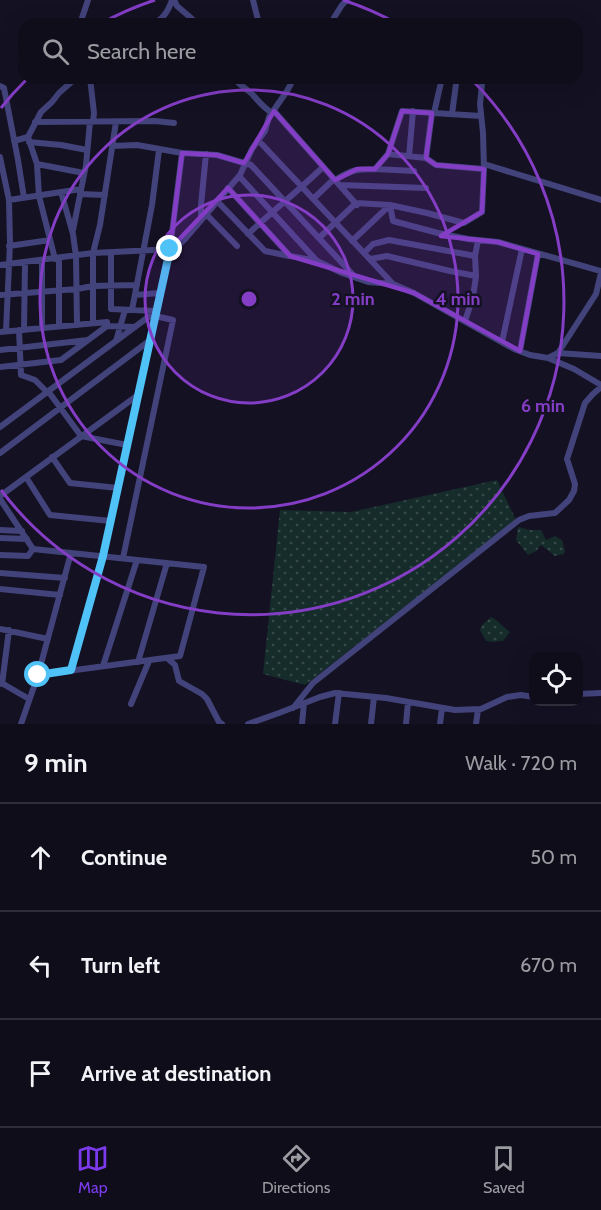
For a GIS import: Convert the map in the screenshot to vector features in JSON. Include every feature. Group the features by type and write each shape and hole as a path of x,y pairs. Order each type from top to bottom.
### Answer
{"street":[{"path":"82,18 88,0"},
{"path":"161,18 173,0"},
{"path":"173,0 191,18"},
{"path":"253,0 258,18"},
{"path":"334,18 347,0"},
{"path":"59,326 57,258 39,196 38,164 28,140 41,112 69,84"},
{"path":"73,234 94,114 91,84"},
{"path":"238,84 266,109 273,112 357,205"},
{"path":"71,670 103,556 169,254 185,239 239,176 244,163 265,131 269,117 289,84"},
{"path":"426,158 440,84"},
{"path":"452,114 456,84"},
{"path":"319,238 357,205 390,205 464,223 482,213 484,166 480,104 482,84"},
{"path":"0,86 4,88 24,198"},
{"path":"375,169 388,154 402,111 481,116"},
{"path":"409,156 413,111"},
{"path":"35,122 155,121 174,123"},
{"path":"93,323 93,254 100,225 116,122"},
{"path":"14,141 28,140 87,150"},
{"path":"258,140 393,284"},
{"path":"112,146 137,145 182,153 217,154 250,165 356,278"},
{"path":"116,341 120,326 135,296 152,205 159,150"},
{"path":"172,249 182,153"},
{"path":"206,154 201,205 203,217 237,246"},
{"path":"388,154 426,158 436,165 484,166 601,200"},
{"path":"0,158 9,200 9,246 3,295 3,332 107,322 107,326"},
{"path":"38,164 84,173"},
{"path":"248,234 323,167"},
{"path":"313,199 357,169 414,171"},
{"path":"239,176 317,261"},
{"path":"0,188 4,177"},
{"path":"336,182 426,188"},
{"path":"228,188 290,256"},
{"path":"9,200 61,192 105,195"},
{"path":"61,192 73,234 76,256 77,325"},
{"path":"217,201 265,251 317,261 368,282 393,284 414,293 520,351 548,358 574,369 601,386 585,403 579,417 567,459 575,484 574,491 568,500 555,513 529,516 519,520 313,683 293,708"},
{"path":"390,205 393,221 438,233 498,242 601,272 598,295 558,353 548,358"},
{"path":"352,241 390,205"},
{"path":"9,246 50,240"},
{"path":"364,253 374,244 389,240 475,256"},
{"path":"465,321 476,276 475,256 478,240"},
{"path":"0,265 93,254 172,249"},
{"path":"502,342 522,249"},
{"path":"111,253 111,309 155,314 173,320 123,558"},
{"path":"520,351 538,254"},
{"path":"370,259 387,256 476,276"},
{"path":"42,260 42,328"},
{"path":"25,263 25,293 19,348 21,375 35,380 48,392 81,436 127,445"},
{"path":"3,295 77,290 93,286 137,285"},
{"path":"135,296 160,293"},
{"path":"0,427 155,314"},
{"path":"0,367 61,360 107,326 135,327"},
{"path":"0,350 88,340"},
{"path":"0,453 150,340"},
{"path":"558,353 601,356"},
{"path":"33,549 0,497 138,394"},
{"path":"52,457 70,483 118,488"},
{"path":"26,477 50,515 111,521"},
{"path":"0,530 22,531"},
{"path":"0,538 27,539"},
{"path":"33,549 204,567 180,656 38,675"},
{"path":"0,555 28,556 33,549"},
{"path":"21,724 38,675 72,553"},
{"path":"103,666 136,560"},
{"path":"138,662 167,563"},
{"path":"0,573 64,578"},
{"path":"0,590 60,595"},
{"path":"0,629 48,639"},
{"path":"9,630 1,683 30,699"},
{"path":"166,658 174,665 179,681 202,694 222,724"},
{"path":"131,704 148,661"},
{"path":"335,724 339,693"},
{"path":"248,724 269,720 304,703 339,693 455,710 478,710 507,697 529,696"},
{"path":"583,694 601,693"},
{"path":"371,724 374,697"},
{"path":"406,724 408,702"},
{"path":"302,724 304,703"},
{"path":"440,724 442,708"},
{"path":"476,724 478,710"}],"highlighted area":[{"path":"274,111 335,180 357,169 375,169 388,154 402,111 432,113 426,158 436,165 484,169 482,212 441,236 498,242 538,254 520,351 414,293 290,256 228,188 170,249 182,153 217,155 244,163"}],"green space":[{"path":"497,480 516,520 305,685 263,674 280,510 351,512"},
{"path":"518,527 541,530 546,540 555,536 562,540 564,554 555,556 541,545 528,555 516,540"},
{"path":"491,617 510,632 503,641 486,641 480,630"}],"route":[{"path":"38,675 71,670 103,556 169,254 174,249 170,249"}]}
